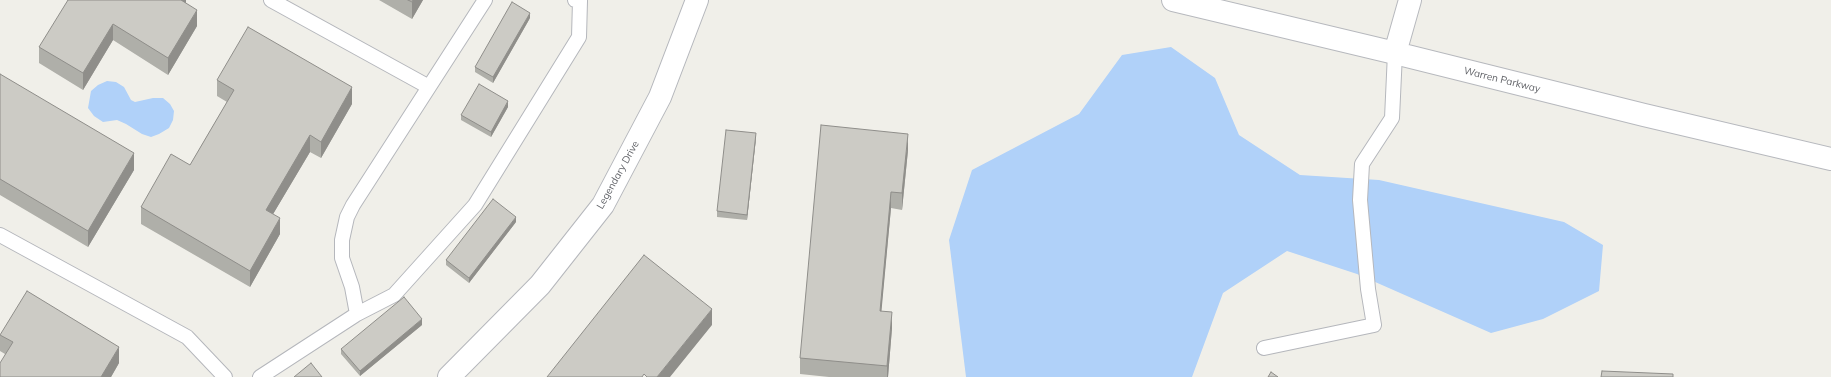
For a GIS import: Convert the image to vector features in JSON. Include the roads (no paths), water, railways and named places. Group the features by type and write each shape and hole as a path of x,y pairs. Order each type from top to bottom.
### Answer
{"main road":[{"name":"Legendary Drive","path":"449,377 540,285 603,205 660,97 697,0"},
{"name":"Warren Parkway","path":"1173,0 1831,159"},
{"path":"1395,53 1410,0"}],"lane":[{"path":"271,0 429,86"},
{"path":"357,314 352,287 342,258 342,240 347,217 353,205 485,0"},
{"path":"260,377 357,314 394,295 474,206 578,37 580,1 575,0"},
{"path":"1264,348 1374,325 1368,289 1360,200 1362,164 1392,118 1395,53"},
{"path":"0,235 187,337 225,377"}],"water":[{"path":"1171,47 1215,78 1239,135 1300,175 1379,180 1564,222 1603,245 1599,291 1543,319 1491,333 1357,274 1287,251 1223,293 1192,377 966,377 949,240 972,170 1079,114 1122,55"},
{"path":"107,81 116,82 124,87 131,100 135,102 153,98 163,98 170,104 174,111 173,120 169,128 151,137 142,134 117,120 103,122 94,116 88,108 91,91 98,85"}]}
